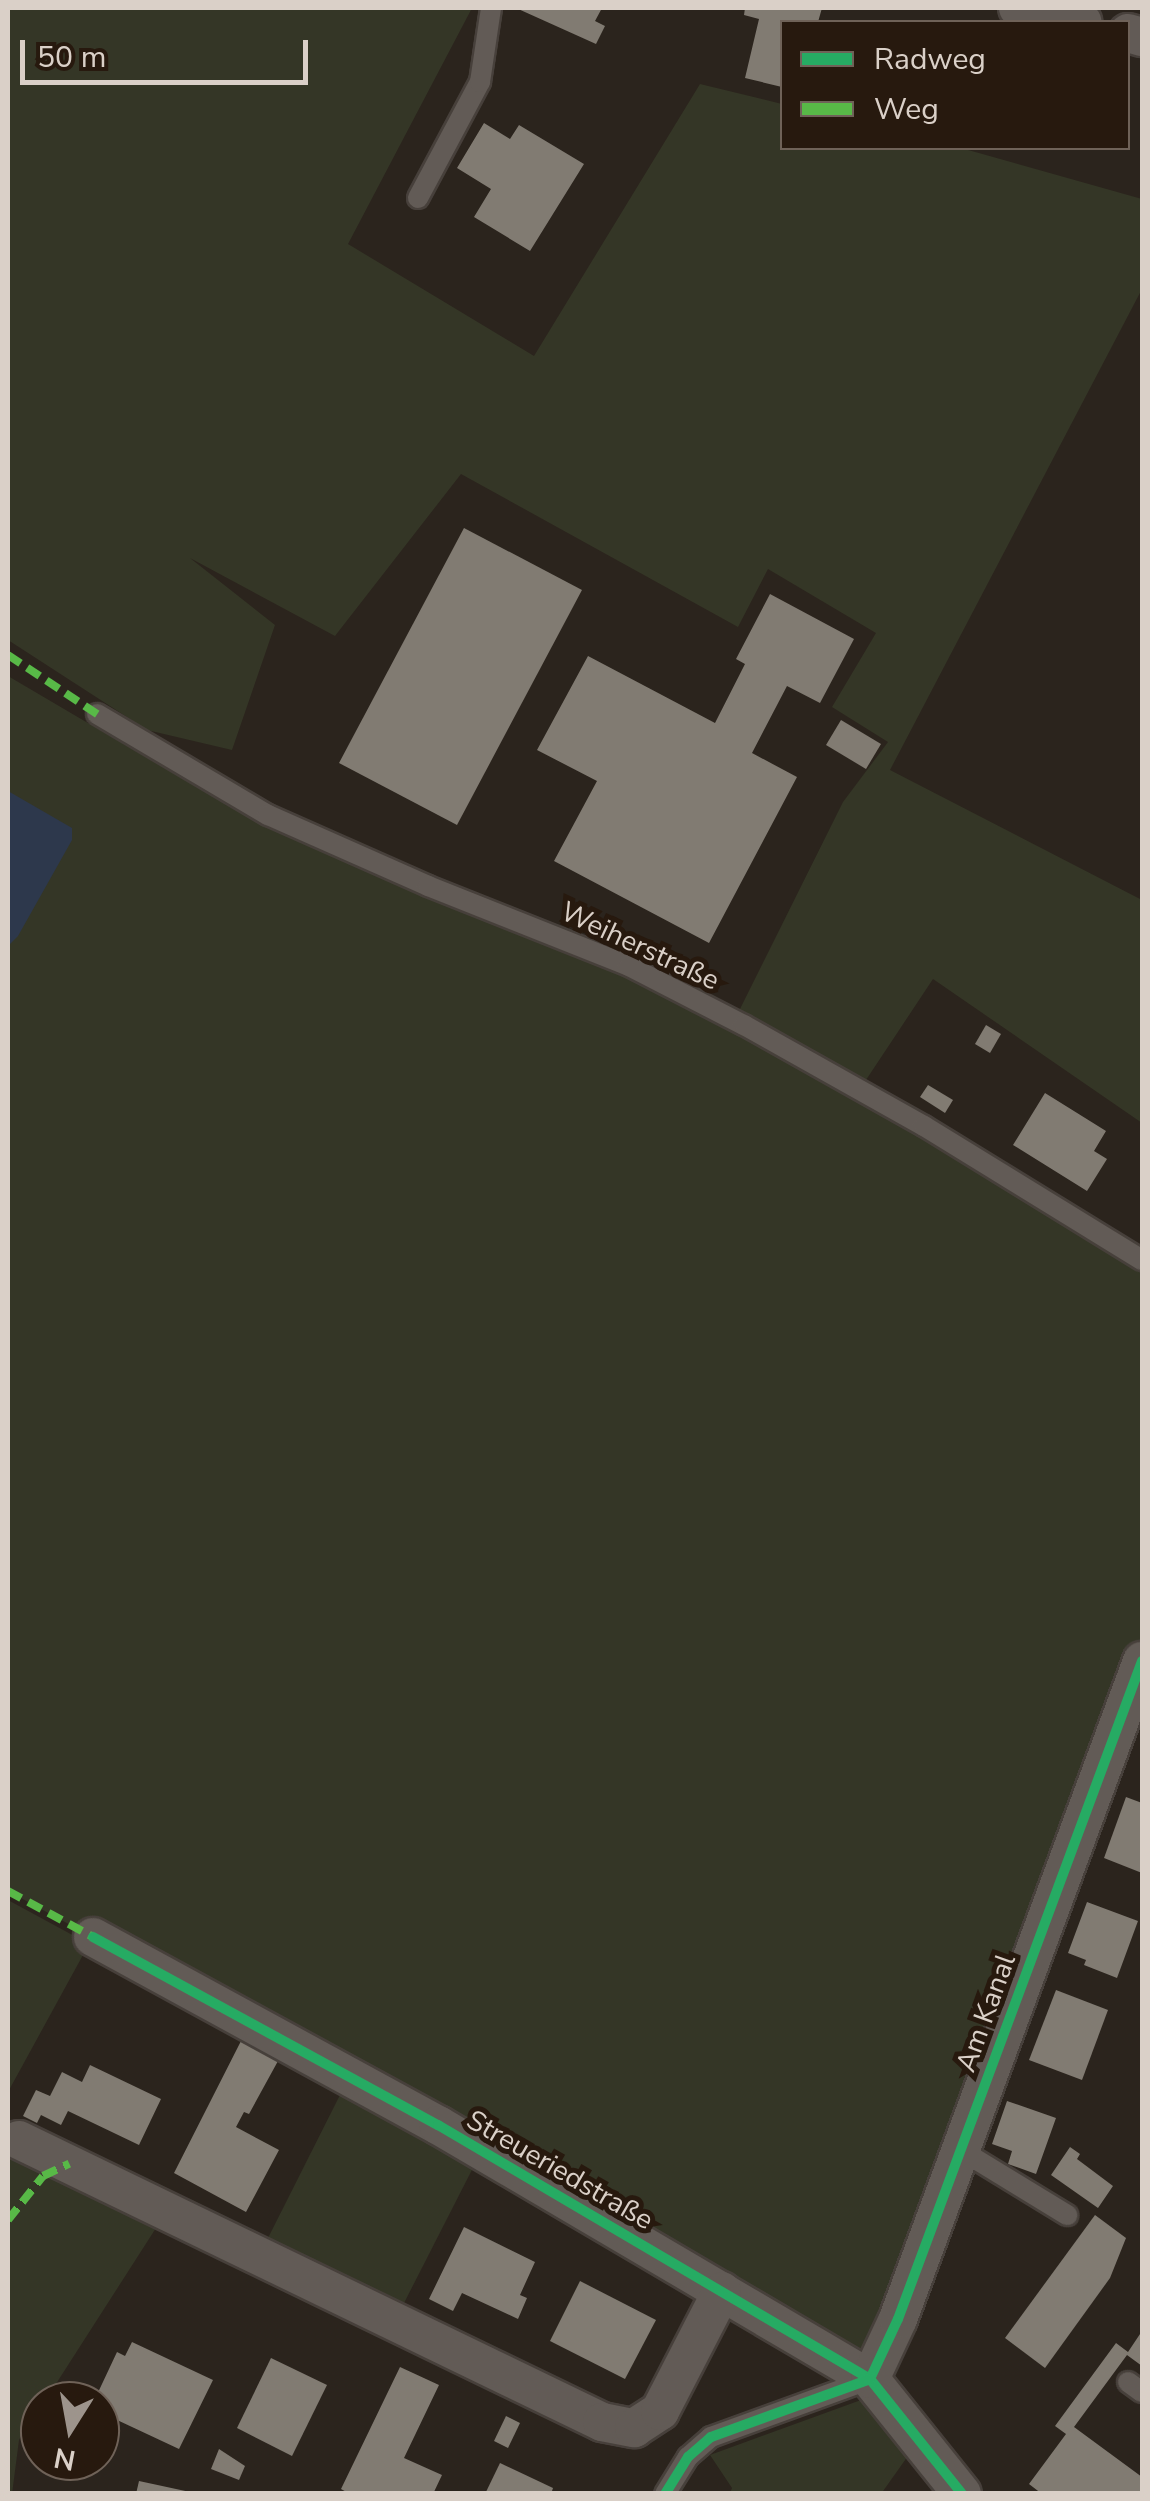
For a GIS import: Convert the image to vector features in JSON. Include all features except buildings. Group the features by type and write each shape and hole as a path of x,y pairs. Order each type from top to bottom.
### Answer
{"street":[{"path":"1030,9 1074,20"},
{"name":"Am Kanal","path":"870,2379 898,2319 1142,1662"},
{"name":"Streueriedstraße","path":"93,1937 438,2125 870,2379 930,2448 962,2494"},
{"path":"19,2140 602,2422 634,2428 660,2411 722,2290"}],"lane":[{"path":"418,198 480,82 490,8"},
{"name":"Weiherstraße","path":"97,714 268,815 428,886 629,966 744,1025 1013,1179 1142,1260"},
{"path":"960,2149 1066,2215"},
{"path":"665,2494 688,2458 711,2436 870,2379"}],"green space":[{"path":"8,8 472,8 348,244 534,356 700,84 780,104 780,150 968,150 1142,199 1142,289 890,770 1142,900 1142,1123 933,979 864,1083 739,1011 843,802 888,742 832,707 876,633 768,569 738,627 461,474 335,636 190,558 275,625 232,750 147,730 8,640"},
{"path":"8,676 234,809 268,815 629,966 719,1024 853,1097 1142,1272 1142,1666 870,2379 438,2125 8,1891"},
{"path":"8,1900 89,1944 8,2092"},
{"path":"345,2085 477,2160 402,2307 267,2240"},
{"path":"8,2145 156,2228 58,2381 20,2381 20,2438 12,2494 8,2493"},
{"path":"861,2400 915,2446 881,2494 730,2493 732,2488 710,2455"}],"water":[{"path":"8,791 72,828 72,840 10,944"}],"marked path":[{"path":"8,655 97,714"},
{"path":"8,1891 93,1937"},
{"path":"8,2220 43,2176 69,2164"}],"cycle path":[{"path":"870,2379 898,2319 1142,1661"},
{"path":"93,1937 438,2125 870,2379 962,2494"},
{"path":"665,2494 688,2457 711,2437 870,2379"}]}
